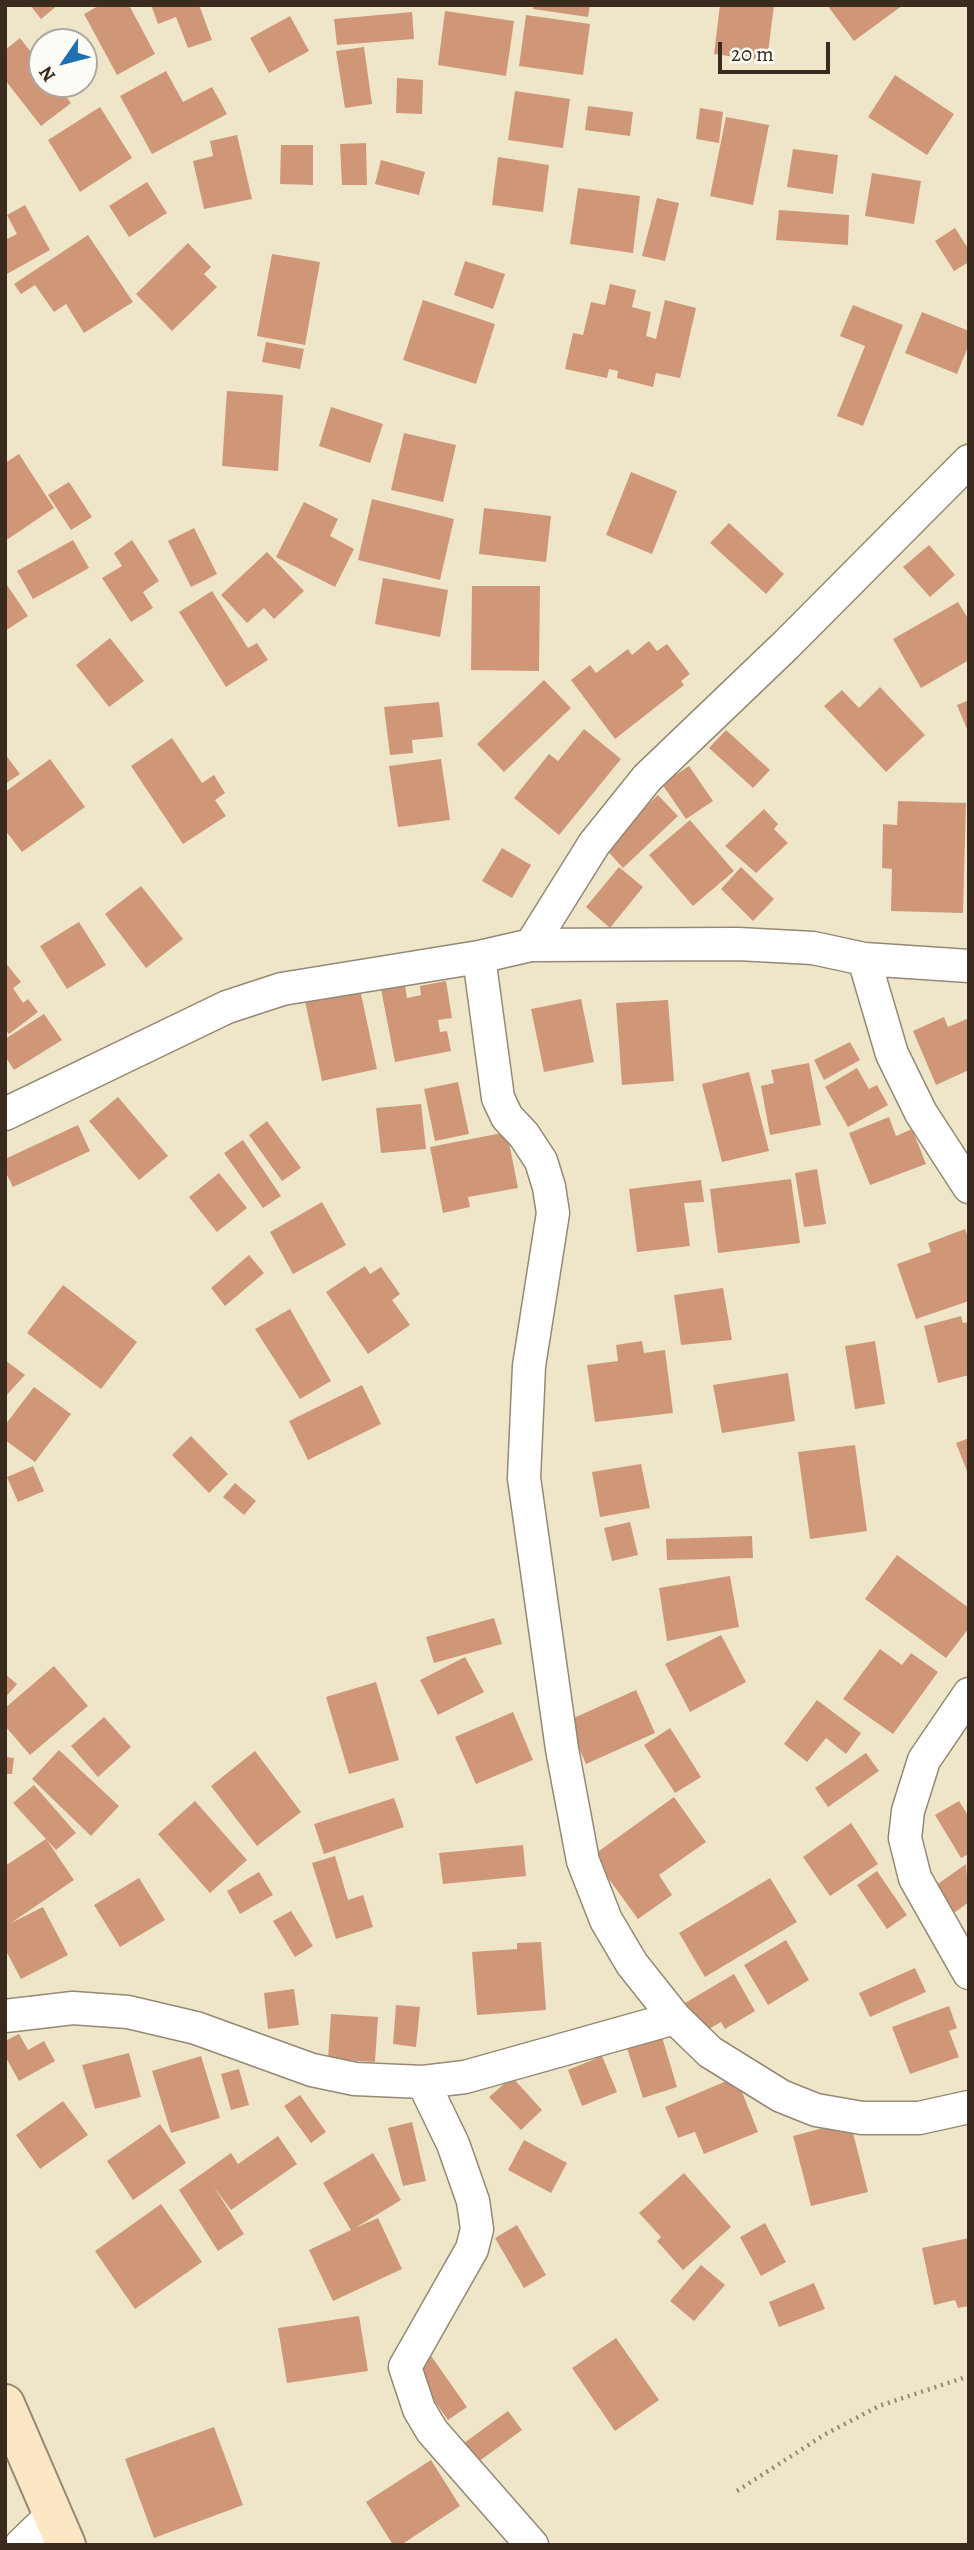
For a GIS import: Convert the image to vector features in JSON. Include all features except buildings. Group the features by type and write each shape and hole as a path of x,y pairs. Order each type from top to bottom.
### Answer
{"main road":[{"path":"5,2404 59,2530"}],"street":[{"path":"531,945 594,844 647,778 796,635 969,461"},
{"path":"5,1114 227,1007 282,989 479,957 531,945 738,944 813,948 863,959 969,966"},
{"path":"479,957 498,1098 507,1116 524,1135 541,1161 553,1213 529,1366 524,1478 562,1749 583,1861 606,1920 632,1965 676,2018 710,2052 781,2096 816,2110 862,2118 919,2118 969,2107"},
{"path":"863,959 892,1054 921,1113 969,1187"},
{"path":"969,1695 924,1760 908,1811 905,1838 915,1878 969,1973"},
{"path":"5,2016 73,2008 128,2012 196,2028 312,2070 355,2079 423,2082 465,2077 676,2018"},
{"path":"423,2082 453,2144 473,2201 477,2229 472,2249 405,2367 419,2409 432,2431 531,2545"},
{"path":"21,2545 59,2530"}],"path":[{"path":"737,2491 824,2435 879,2406 969,2376"}]}
